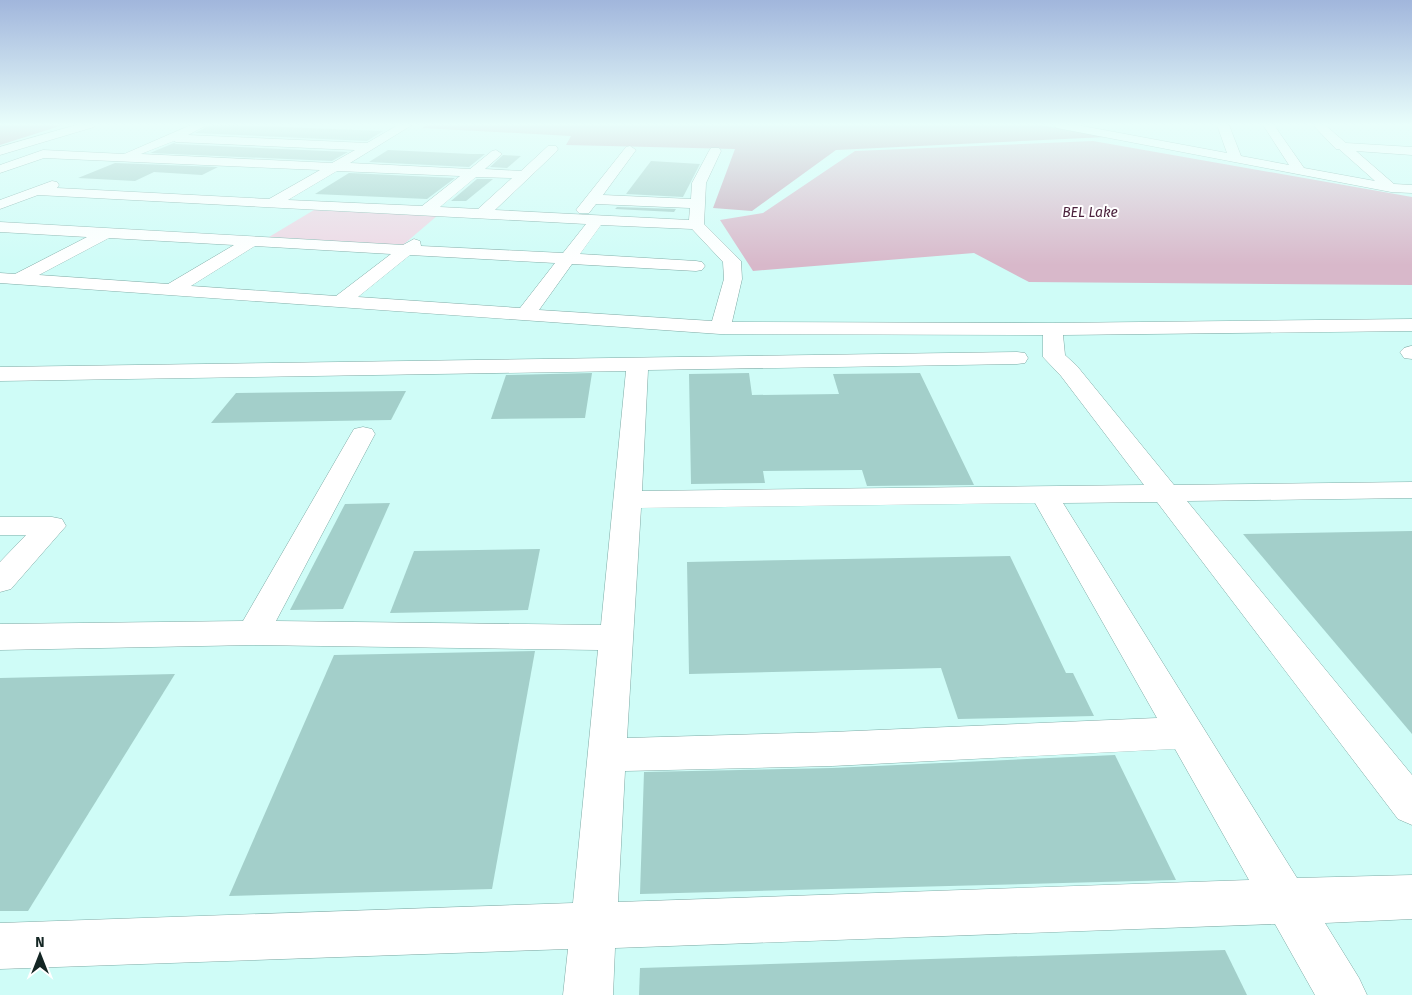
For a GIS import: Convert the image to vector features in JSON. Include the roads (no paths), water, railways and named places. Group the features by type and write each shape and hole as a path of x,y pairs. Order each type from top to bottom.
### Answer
{"street":[{"path":"272,203 327,171"},
{"path":"438,171 525,175"},
{"path":"482,214 529,171"},
{"path":"577,219 613,171"},
{"path":"696,225 698,204 694,187 703,171"},
{"path":"1302,171 1391,188 1412,189"},
{"path":"1371,171 1391,188"},
{"path":"342,301 407,250 474,173"},
{"path":"0,206 70,178"},
{"path":"605,182 624,183"},
{"path":"36,191 311,205 431,222 451,212 696,225 732,261 733,280 720,328"},
{"path":"0,214 53,192"},
{"path":"151,211 177,198"},
{"path":"592,199 698,204"},
{"path":"173,289 311,205"},
{"path":"6,281 133,220"},
{"path":"526,314 597,220"},
{"path":"0,227 696,266"},
{"path":"6,281 173,289 720,328 1053,329 1412,325"},
{"path":"1053,329 1054,357 1069,371 1412,806"},
{"path":"0,374 1017,358"},
{"path":"588,995 638,364"},
{"path":"253,633 363,434"},
{"path":"627,500 1412,490"},
{"path":"1044,495 1342,995"},
{"path":"0,526 52,526 0,581"},
{"path":"0,637 253,633 616,638"},
{"path":"607,754 832,749 1187,734"},
{"path":"0,946 1412,897"}],"water":[{"name":"BEL Lake","path":"825,171 1266,171 1412,197 1412,285 1029,282 974,253 753,271 720,220 763,213"}]}
